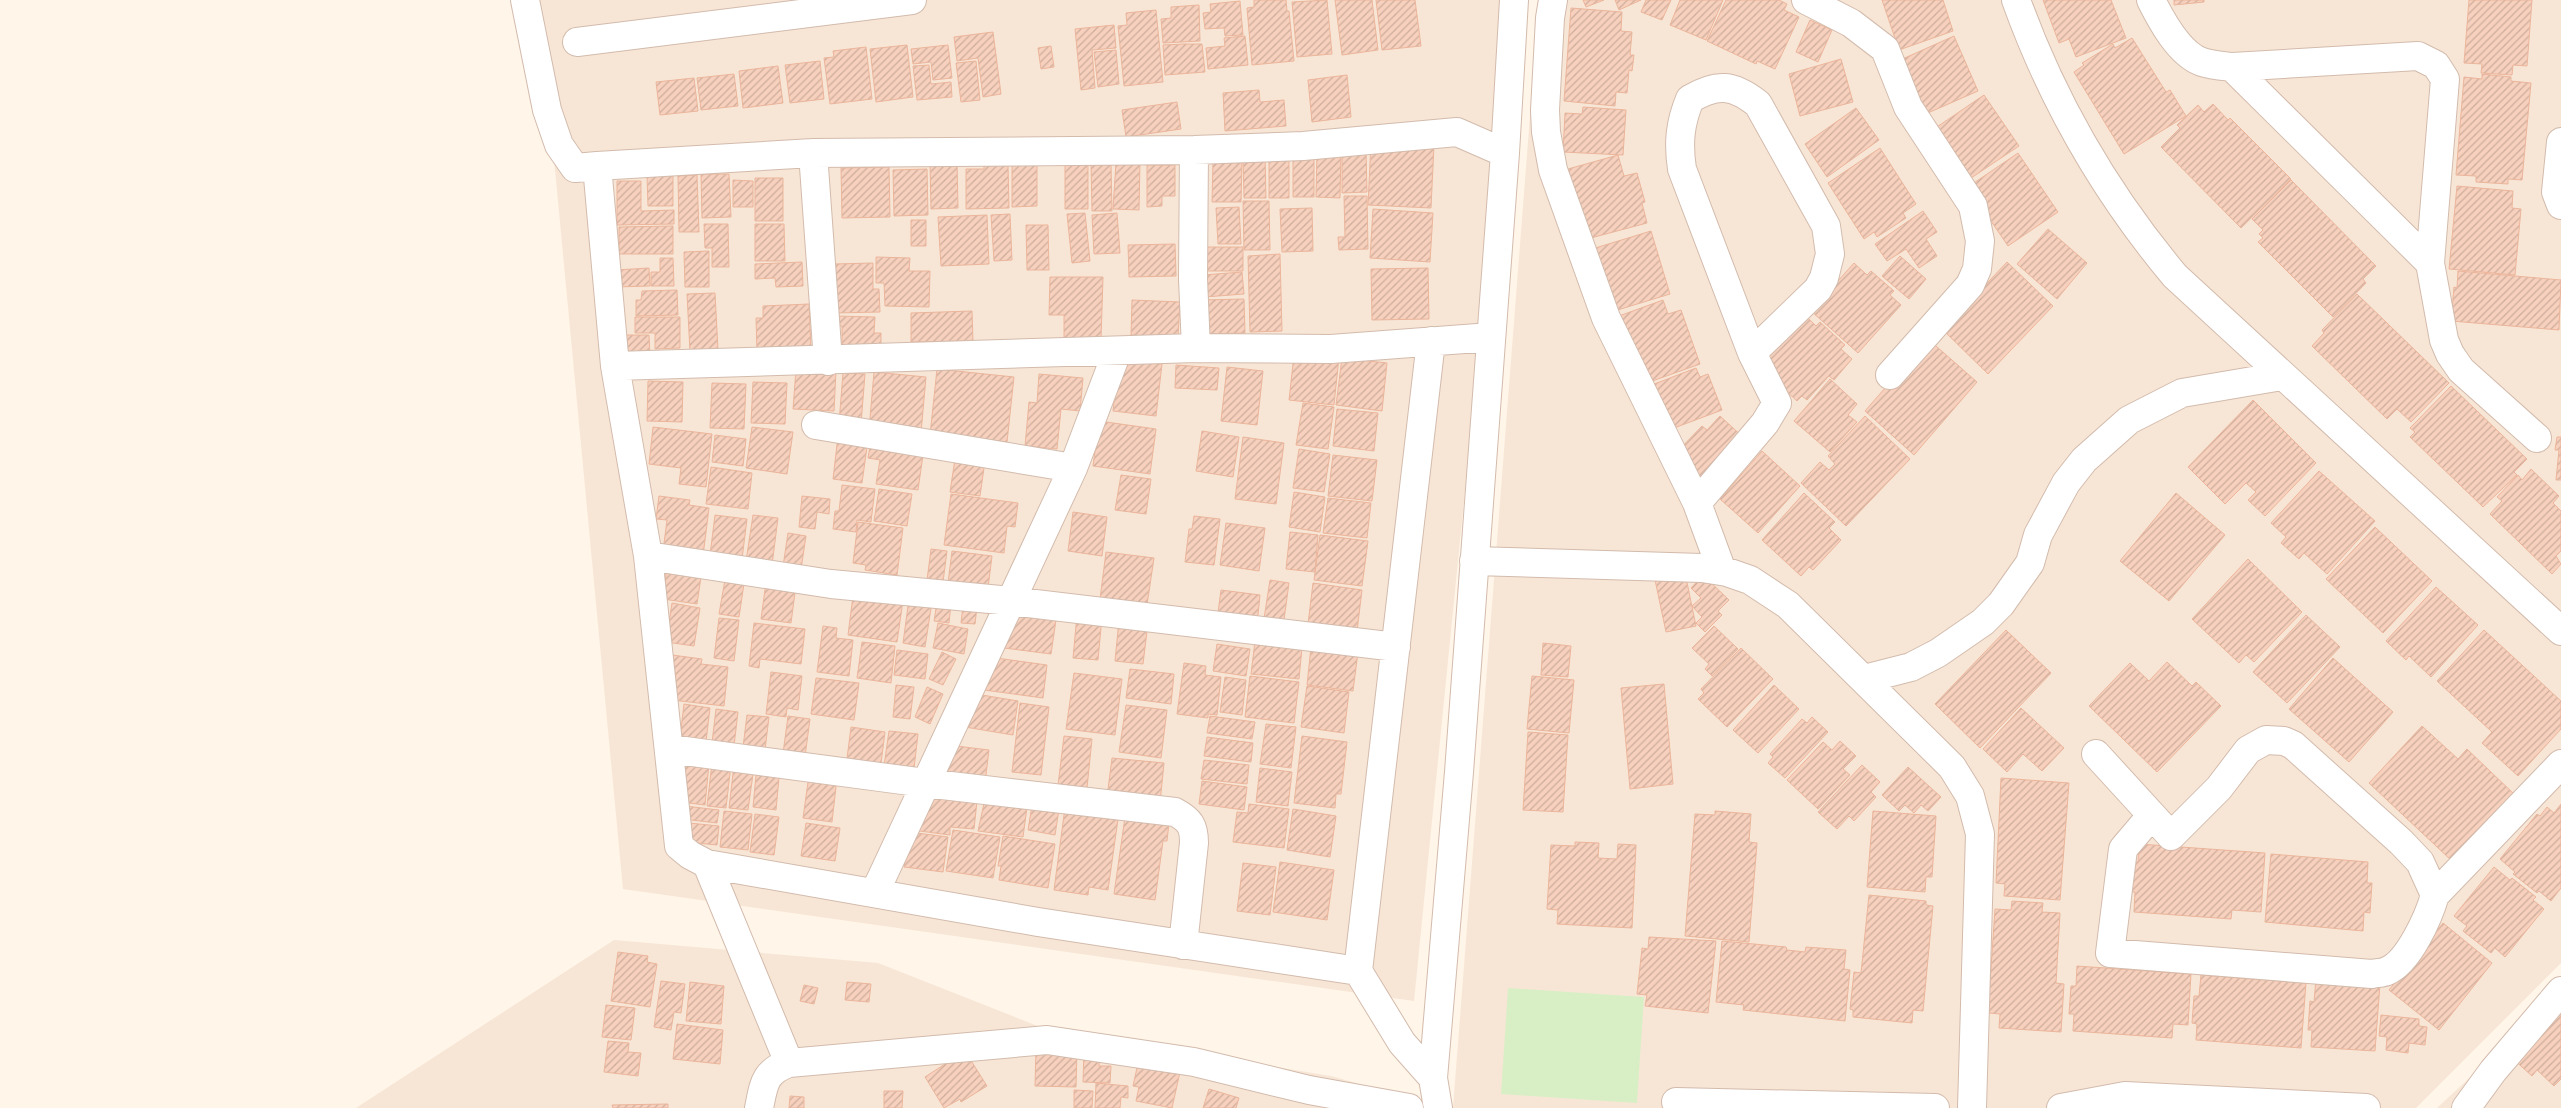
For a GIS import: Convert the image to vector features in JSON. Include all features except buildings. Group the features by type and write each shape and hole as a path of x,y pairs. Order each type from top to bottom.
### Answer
{"street":[{"path":"525,0 547,110 559,145 576,168 813,153 1194,150 1303,146 1457,132 1505,153"},
{"path":"577,42 912,0"},
{"path":"1438,1108 1433,1078 1458,782 1505,153 1514,0"},
{"path":"1553,0 1550,18 1545,110 1546,132 1553,170 1606,318 1697,503 1722,571"},
{"path":"1806,0 1851,23 1885,49 1908,107 1973,206 1978,223 1980,255 1970,285 1890,375"},
{"path":"2016,0 2047,75 2092,160 2136,228 2175,276 2561,631"},
{"path":"2151,0 2159,17 2178,44 2200,62 2232,67 2418,56 2428,59 2436,65 2445,79 2430,263 2440,326 2450,354 2461,370 2537,438"},
{"path":"2232,67 2430,263"},
{"path":"1697,503 1766,423 1777,403 1752,353 1682,169 1679,150 1683,115 1690,99 1719,87 1733,89 1746,95 1758,104 1820,214 1830,240 1828,266 1818,289 1752,353"},
{"path":"2561,142 2556,192 2561,205"},
{"path":"1194,150 1193,280 1196,348"},
{"path":"813,153 828,361"},
{"path":"597,166 615,366 648,556 679,846 690,856 707,864 1183,945 1358,971"},
{"path":"615,366 828,361 1196,348 1331,348 1491,337"},
{"path":"1431,341 1358,971 1402,1043 1433,1078"},
{"path":"875,892 1073,468 1117,352"},
{"path":"1864,679 1912,666 1938,654 1983,622 2001,604 2030,563 2038,535 2066,483 2089,454 2129,420 2182,393 2282,376"},
{"path":"816,425 1073,468"},
{"path":"648,556 831,584 1011,601 1396,647"},
{"path":"1474,561 1702,568 1722,571 1750,580 1770,591 1788,605 1952,767 1966,789 1976,813 1980,834 1972,1108"},
{"path":"2096,754 2150,816 2172,836 2219,788 2248,750 2266,740 2284,741 2293,745 2401,842 2420,862 2435,895"},
{"path":"670,749 925,783 1175,812 1188,819 1194,828 1183,945"},
{"path":"2150,816 2123,849 2110,953 2372,974 2388,971 2400,962 2428,919 2435,895 2561,764"},
{"path":"707,864 789,1063"},
{"path":"2466,1108 2492,1071 2561,991"},
{"path":"759,1108 765,1083 770,1073 776,1068 789,1063 1047,1040 1194,1062 1310,1099 1409,1108"},
{"path":"2061,1108 2125,1096 2366,1108"},
{"path":"1676,1102 1935,1108"}],"shaded area":[{"path":"539,0 1514,0 1414,1001 623,889"},
{"path":"1539,0 2561,0 2561,963 2416,1108 1453,1108"},
{"path":"614,940 878,963 1048,1030 1331,1076 1445,1108 356,1108"},
{"path":"2561,993 2561,1108 2437,1108"}],"green space":[{"path":"1508,988 1644,997 1637,1103 1501,1094"}]}
